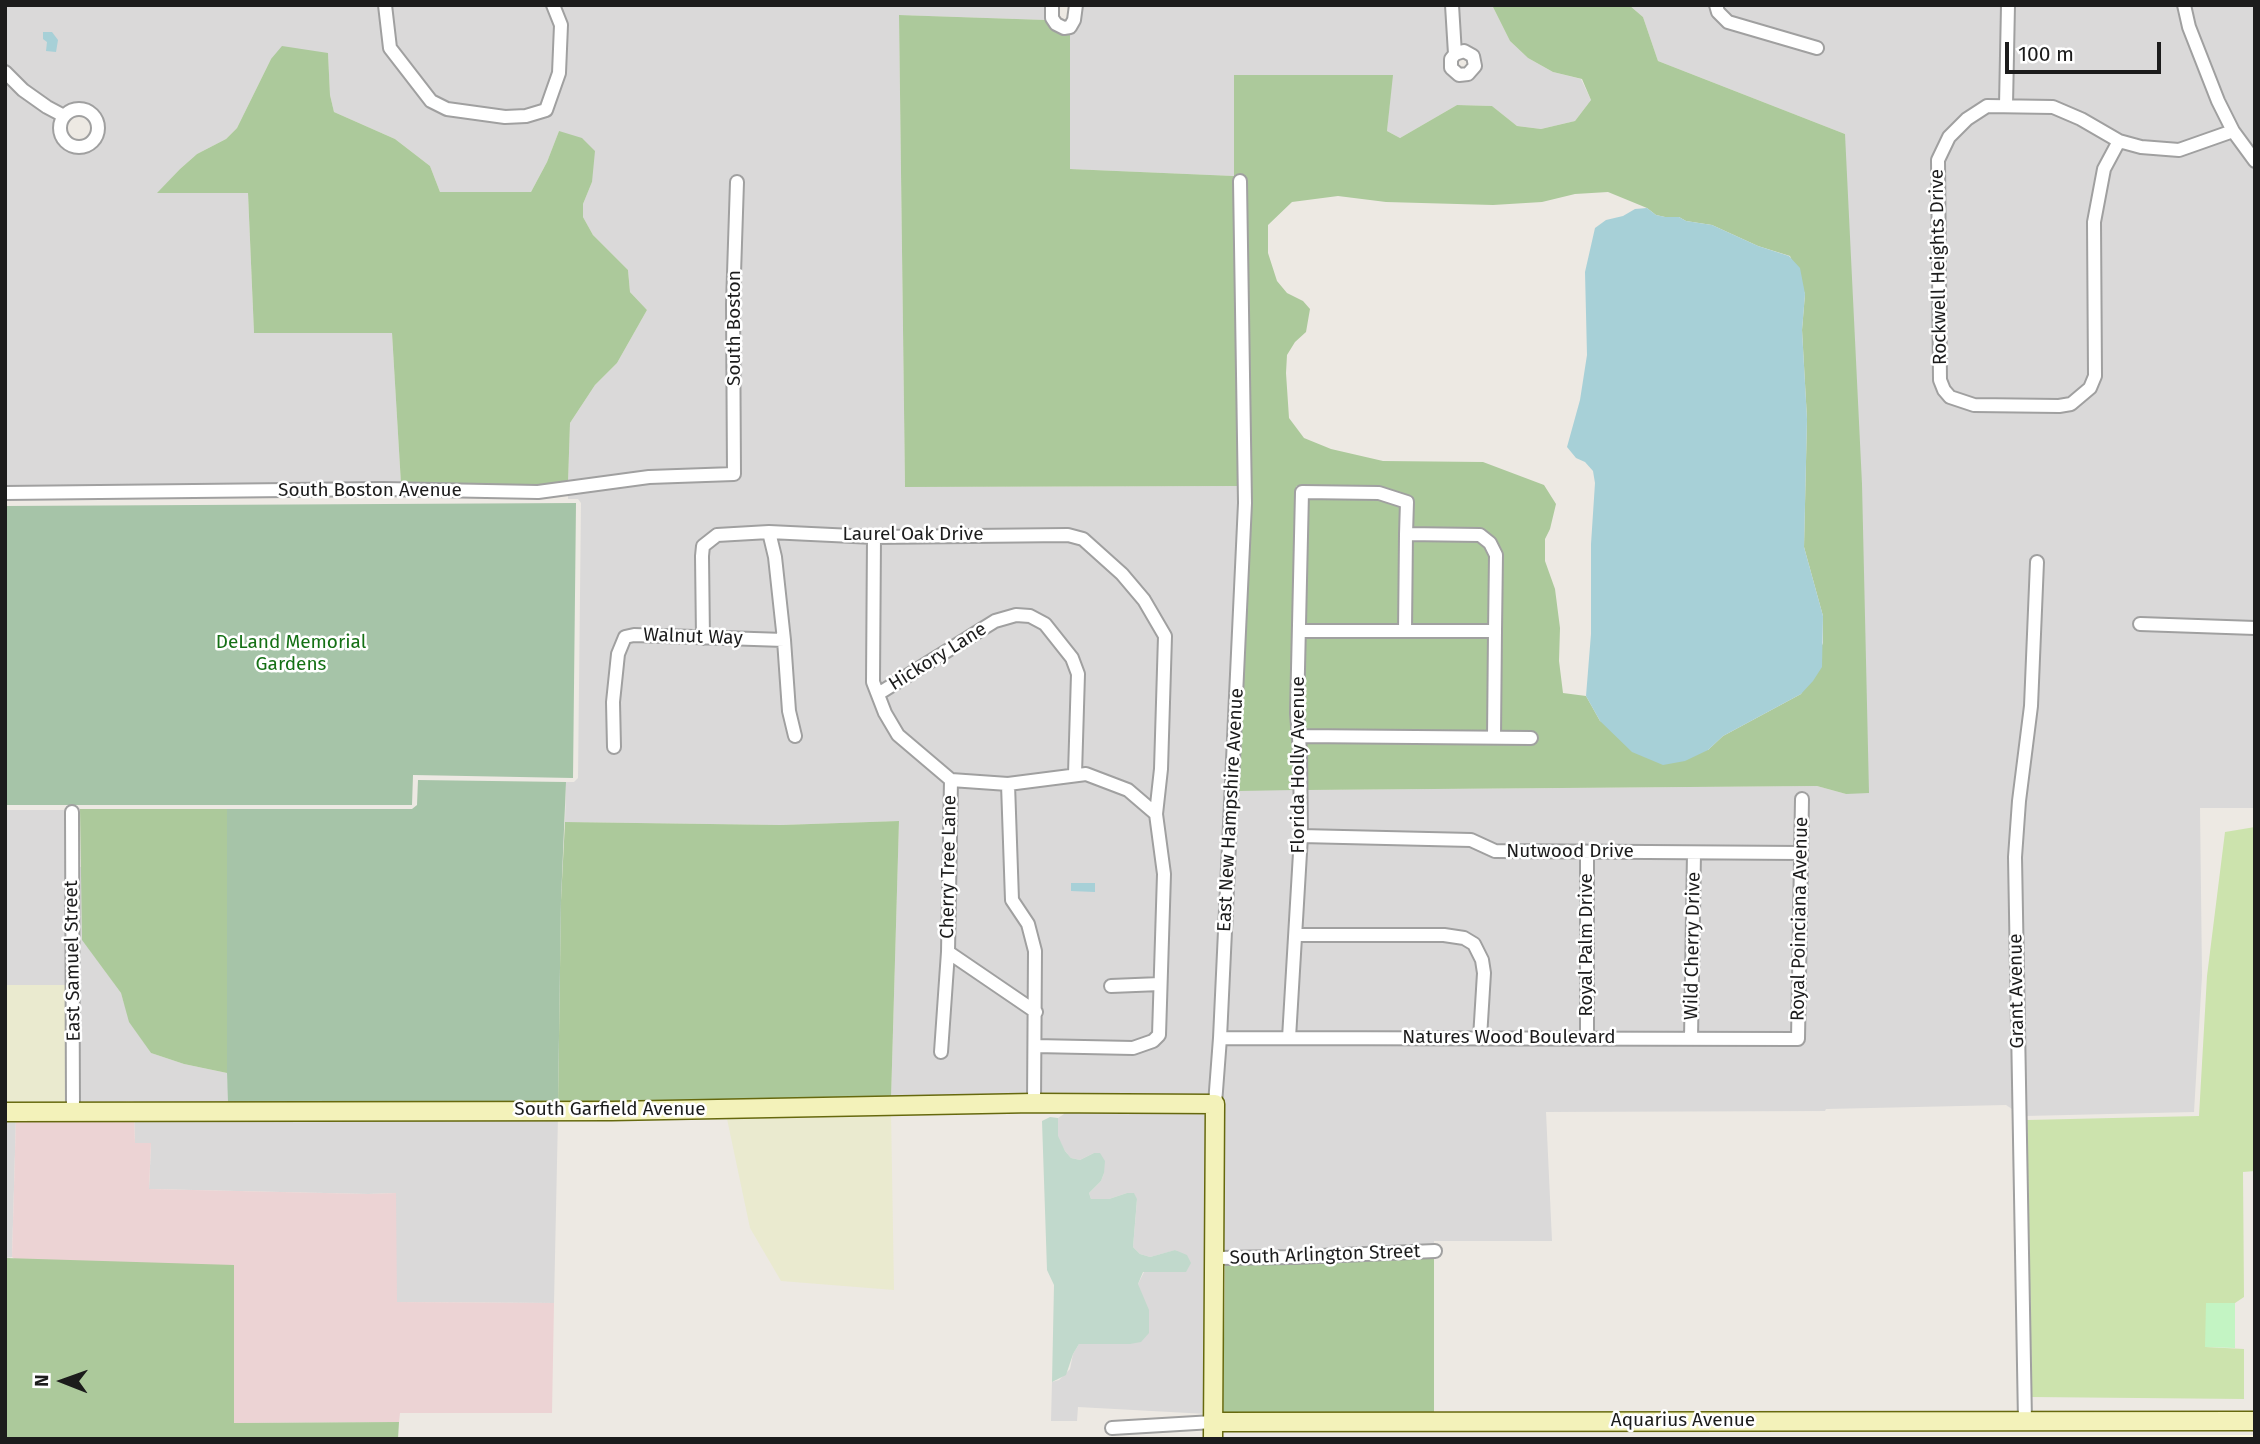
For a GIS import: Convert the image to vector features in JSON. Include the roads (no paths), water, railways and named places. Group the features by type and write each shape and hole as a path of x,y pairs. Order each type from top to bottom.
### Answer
{"street":[{"path":"386,5 390,48 432,101 447,109 505,117 526,116 547,110 559,73 561,26 554,5"},
{"path":"1052,5 1052,18 1064,28 1070,27 1074,20 1076,5"},
{"path":"1452,5 1455,54"},
{"path":"1716,5 1718,12 1728,22 1817,48"},
{"path":"2006,105 2008,5"},
{"path":"2184,5 2189,27 2213,89 2233,131 2255,162"},
{"path":"5,72 23,90 64,116"},
{"name":"Rockwell Heights Drive","path":"2119,141 2104,169 2094,222 2095,376 2090,388 2071,404 2059,406 1973,405 1950,397 1940,380 1938,160 1949,137 1967,119 1987,106 2053,107 2081,119 2119,141 2141,147 2179,150 2233,131"},
{"name":"East New Hampshire Avenue","path":"1213,1430 1215,1104 1245,503 1240,181"},
{"name":"South Boston","path":"734,474 733,304 737,182"},
{"name":"South Boston Avenue","path":"5,493 383,489 538,492 649,477 734,474"},
{"name":"Florida Holly Avenue","path":"1289,1038 1301,836 1297,713 1302,492 1379,493 1407,502 1406,534"},
{"path":"769,532 775,557 789,711 795,736"},
{"name":"Laurel Oak Drive","path":"703,638 702,556 704,546 717,535 769,532 874,537 1068,535 1083,539 1122,574 1144,600 1165,636 1161,769 1156,814 1164,874 1159,1035 1153,1041 1133,1048 1035,1046"},
{"path":"1405,631 1406,534 1480,535 1490,544 1496,555 1494,737"},
{"name":"Cherry Tree Lane","path":"874,537 873,682 885,713 898,735 951,780 948,952 1036,1012"},
{"name":"Grant Avenue","path":"2025,1421 2015,858 2031,706 2037,562"},
{"name":"Hickory Lane","path":"878,694 995,621 1016,615 1030,616 1045,624 1072,658 1078,674 1075,774"},
{"path":"2140,624 2255,628"},
{"path":"1300,631 1495,631"},
{"name":"Walnut Way","path":"614,747 613,702 618,654 625,637 635,635 784,640"},
{"path":"1299,736 1531,738"},
{"path":"951,780 1008,783 1075,774 1096,776 1128,790 1156,814"},
{"path":"1008,783 1013,900 1028,924 1035,951 1034,1103"},
{"name":"Royal Poinciana Avenue","path":"1798,1039 1802,799"},
{"name":"East Samuel Street","path":"72,812 73,1110"},
{"name":"Nutwood Drive","path":"1301,836 1471,839 1495,851 1801,853"},
{"name":"Royal Palm Drive","path":"1587,852 1587,1039"},
{"name":"Wild Cherry Drive","path":"1691,1039 1694,853"},
{"path":"1296,935 1444,935 1464,938 1479,951 1484,973 1480,1038"},
{"path":"941,1052 948,952"},
{"path":"1111,986 1160,984"},
{"name":"Natures Wood Boulevard","path":"1220,1038 1798,1039"},
{"name":"South Garfield Avenue","path":"5,1112 612,1111 1034,1103 1215,1104"},
{"name":"South Arlington Street","path":"1216,1258 1435,1251"},
{"name":"Aquarius Avenue","path":"1111,1428 1213,1430 2255,1421"}],"water":[{"path":"43,32 52,32 58,40 56,52 46,51 47,42 43,39"},
{"path":"1647,208 1656,215 1712,225 1758,246 1789,256 1800,268 1805,294 1802,330 1807,419 1804,547 1823,616 1822,667 1801,694 1723,736 1708,750 1685,761 1663,765 1632,752 1600,721 1586,696 1591,634 1591,544 1595,483 1593,471 1567,447 1580,400 1587,355 1585,272 1595,228 1606,220 1623,216 1635,209"},
{"path":"1071,883 1095,883 1095,892 1071,891"}],"park label":[{"name":"DeLand Memorial Gardens","path":"291,654"}]}
